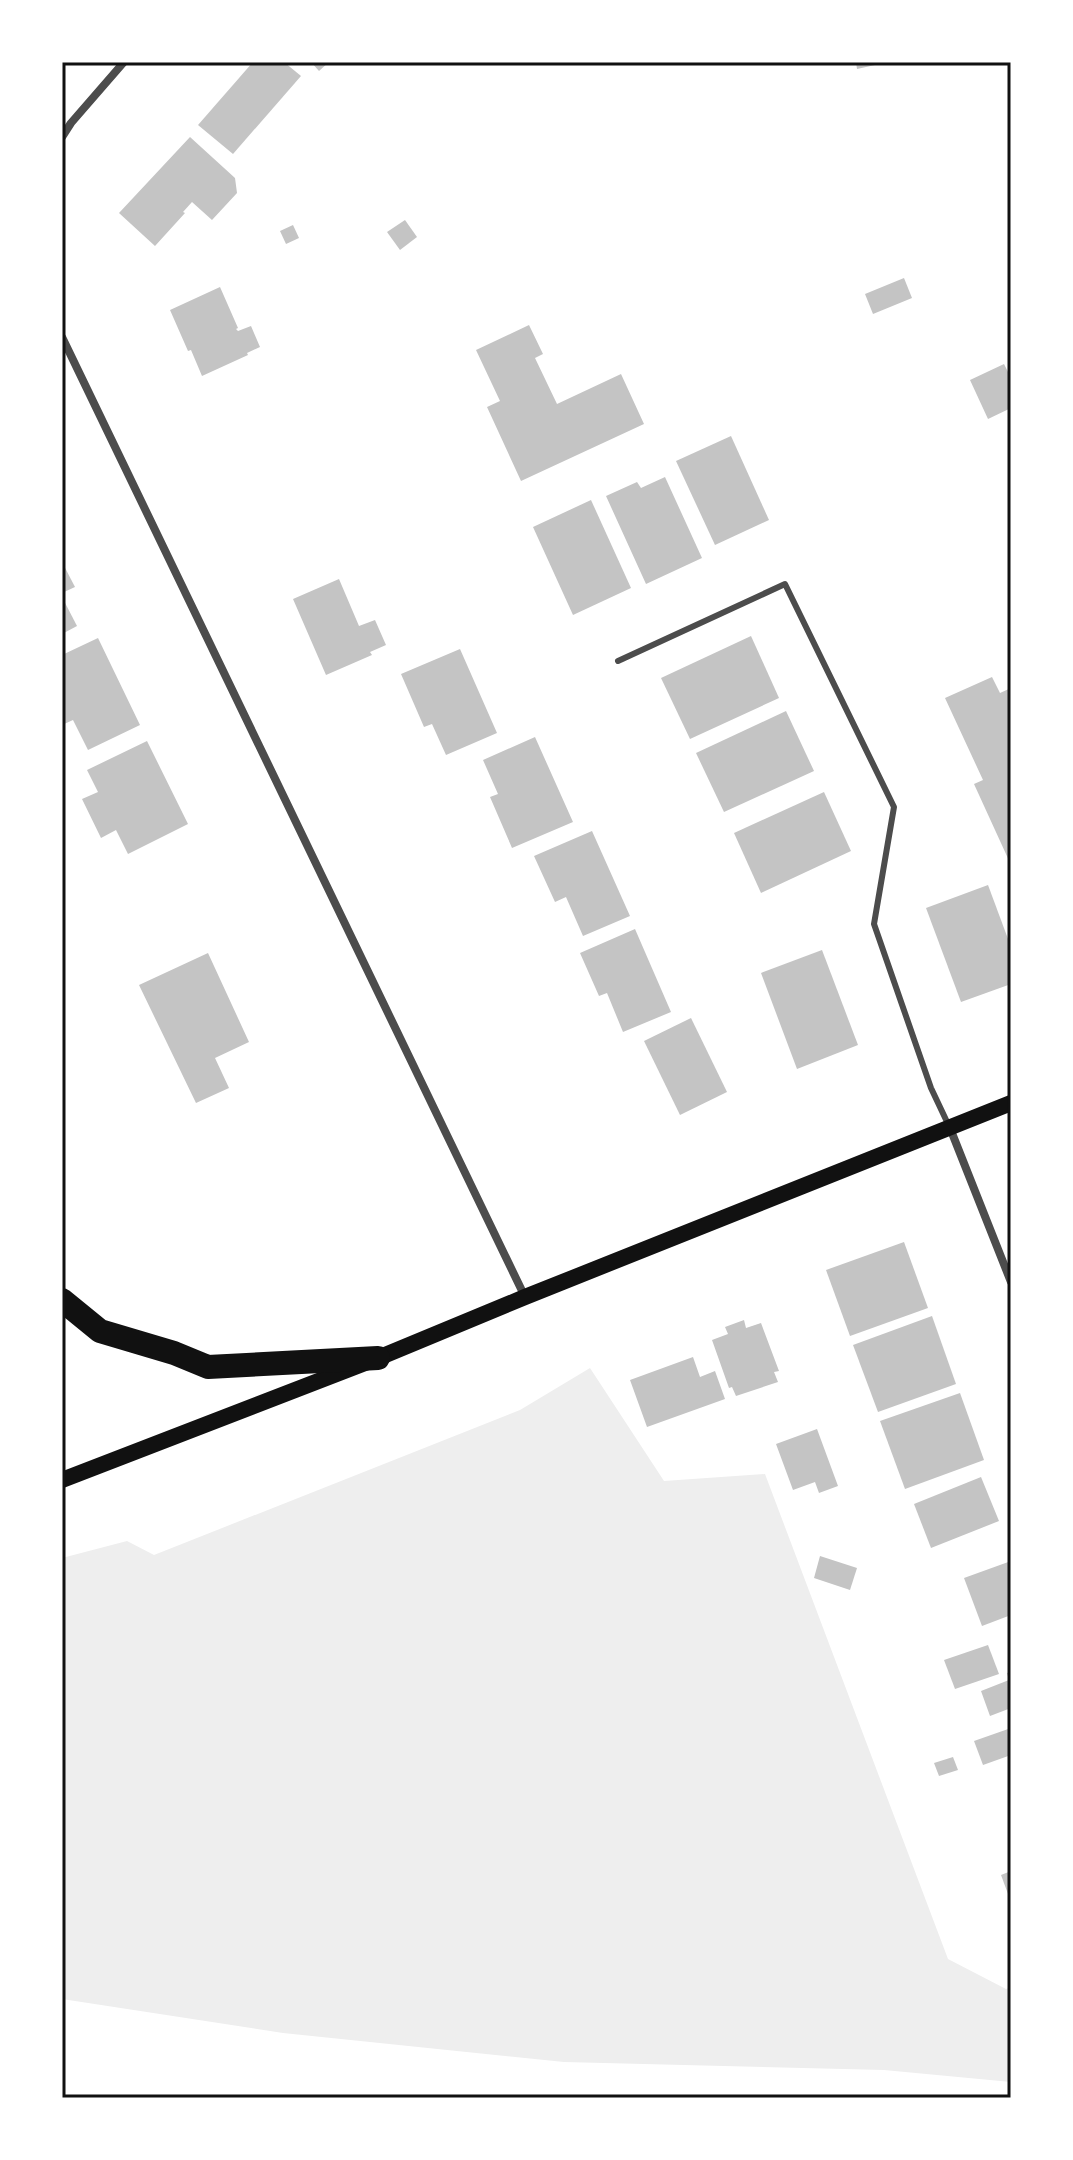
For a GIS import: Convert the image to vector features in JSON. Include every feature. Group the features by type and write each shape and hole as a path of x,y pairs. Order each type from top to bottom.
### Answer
{"highway":[{"path":"62,1300 100,1331 174,1353 208,1367 378,1358"}],"main road":[{"path":"62,1480 378,1358 1011,1103"}],"street":[{"path":"62,137 124,62"},
{"path":"62,337 525,1297"},
{"path":"950,1128 1011,1282"}],"lane":[{"path":"618,661 785,584 894,807 874,924 931,1088 950,1128"}],"shaded area":[{"path":"590,1368 664,1481 765,1474 948,1959 1006,1989 1011,1987 1011,2082 884,2070 564,2062 283,2033 62,1999 62,1558 127,1541 154,1555 520,1410"}],"building":[{"path":"253,62 284,62 301,76 233,154 198,125"},
{"path":"311,62 329,62 319,71"},
{"path":"856,62 884,62 884,63 857,69"},
{"path":"190,137 235,178 237,193 212,220 192,202 155,246 119,213"},
{"path":"405,220 417,237 400,250 387,232"},
{"path":"293,225 299,238 286,244 280,231"},
{"path":"904,278 912,298 873,314 865,294"},
{"path":"220,287 236,329 251,326 260,347 202,376 170,310"},
{"path":"529,325 543,354 535,358 557,404 621,374 644,424 521,481 487,407 500,401 476,350"},
{"path":"1004,364 1011,378 1011,408 988,419 970,380"},
{"path":"731,436 769,520 715,545 676,461"},
{"path":"665,477 702,558 646,584 606,496 637,482 641,488"},
{"path":"591,500 631,588 573,615 533,527"},
{"path":"62,562 75,587 62,593"},
{"path":"339,579 359,626 375,620 386,645 370,652 372,655 326,675 293,599"},
{"path":"62,597 77,626 62,634"},
{"path":"751,636 779,698 690,739 661,678"},
{"path":"98,638 140,725 88,750 73,720 62,725 62,655"},
{"path":"460,649 497,733 446,755 432,724 424,727 401,674"},
{"path":"992,677 1000,693 1011,688 1011,865 974,784 983,780 945,698"},
{"path":"786,711 814,771 724,812 696,753"},
{"path":"535,737 573,822 512,848 490,797 498,794 483,760"},
{"path":"147,741 188,824 128,854 116,830 101,838 82,799 98,792 87,770"},
{"path":"824,792 851,851 761,893 734,833"},
{"path":"592,831 630,916 583,936 566,897 555,902 534,856"},
{"path":"988,885 1011,947 1011,984 961,1002 926,908"},
{"path":"635,929 671,1012 623,1032 607,993 599,996 580,953"},
{"path":"822,950 858,1045 797,1069 761,973"},
{"path":"208,953 249,1042 215,1058 229,1088 196,1103 139,985"},
{"path":"691,1018 727,1092 680,1115 644,1041"},
{"path":"904,1242 928,1308 850,1336 826,1270"},
{"path":"932,1316 956,1384 878,1412 853,1345"},
{"path":"744,1320 746,1328 761,1323 779,1371 774,1372 778,1382 736,1396 732,1387 729,1388 712,1340 728,1334 725,1327"},
{"path":"693,1357 700,1377 715,1371 725,1399 647,1427 630,1380"},
{"path":"960,1393 984,1460 905,1489 880,1421"},
{"path":"817,1429 838,1486 819,1493 815,1482 793,1490 776,1444"},
{"path":"981,1477 999,1521 931,1548 914,1504"},
{"path":"820,1556 857,1568 850,1590 814,1578"},
{"path":"1011,1561 1011,1615 982,1626 964,1578"},
{"path":"988,1645 999,1674 955,1689 944,1660"},
{"path":"1011,1672 1011,1708 990,1716 981,1691 1009,1680 1007,1673"},
{"path":"1011,1728 1011,1755 983,1765 974,1741"},
{"path":"953,1757 958,1770 939,1776 934,1763"},
{"path":"1011,1871 1011,1902 1001,1875"}]}
